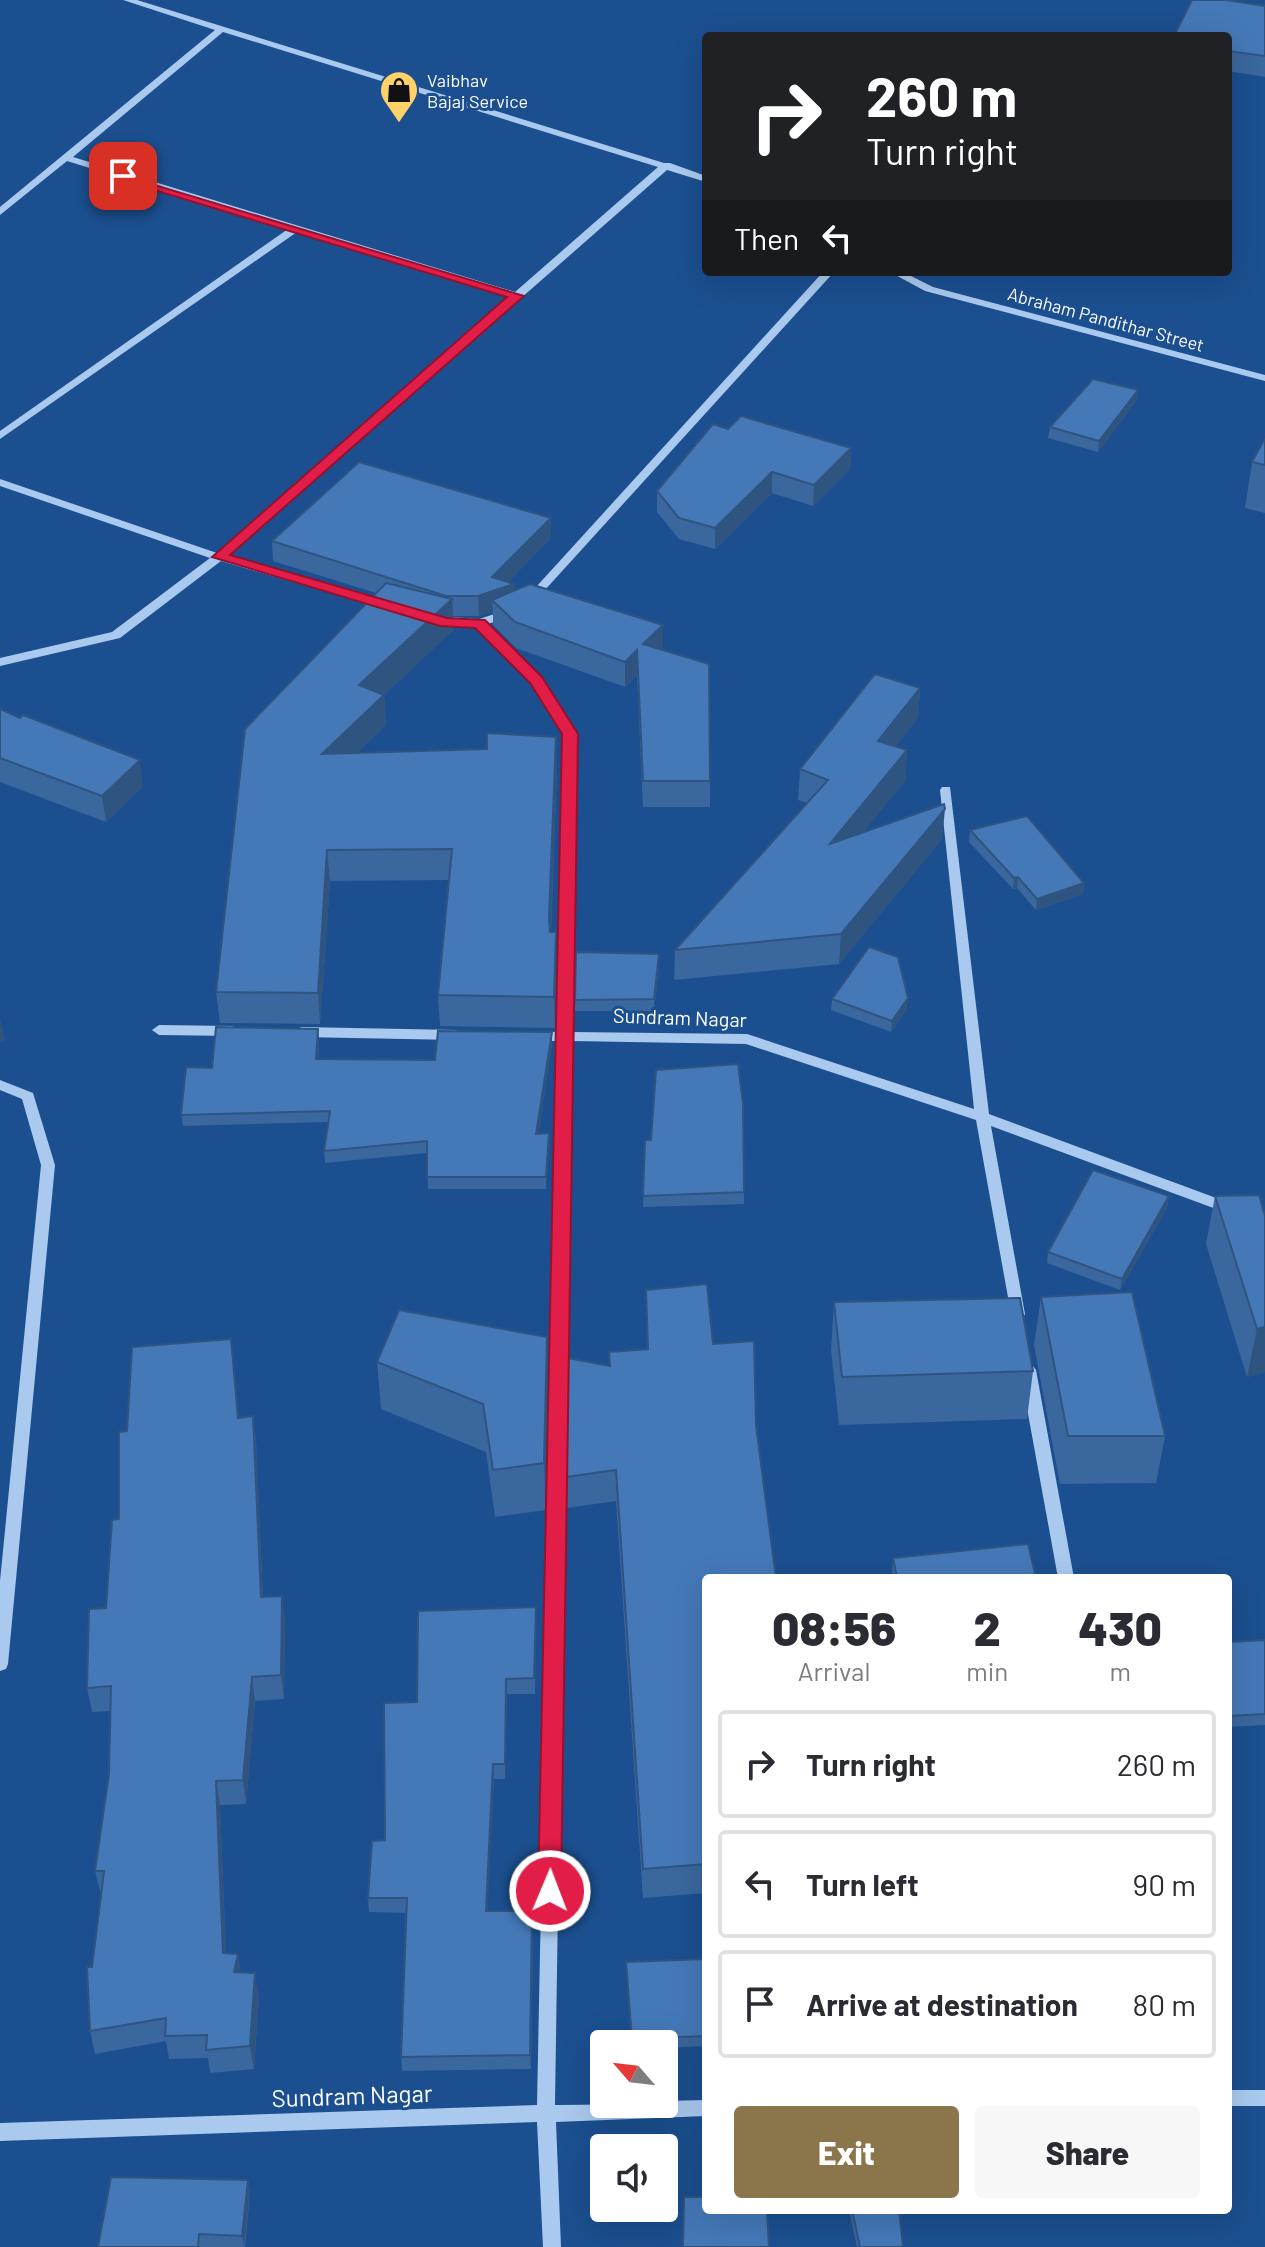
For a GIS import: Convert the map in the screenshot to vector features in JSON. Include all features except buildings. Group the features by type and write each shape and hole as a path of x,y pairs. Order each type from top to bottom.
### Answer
{"street":[{"path":"128,0 702,178"},
{"path":"0,212 223,28"},
{"path":"66,158 293,230 517,296"},
{"path":"0,662 116,635 219,557 667,165"},
{"path":"0,436 293,230"},
{"path":"431,618 446,623 480,623 522,608 825,276"},
{"name":"Abraham Pandithar Street","path":"903,276 929,289 1265,378"},
{"path":"0,482 219,557 400,610"},
{"path":"480,623 537,680 570,734 546,2112 552,2247"},
{"path":"946,790 982,1117 1065,1574"},
{"path":"159,1030 253,1032"},
{"path":"284,1032 471,1035"},
{"name":"Sundram Nagar","path":"517,1035 747,1039 982,1117 1265,1222"},
{"path":"0,1085 28,1096 48,1165 0,1664"},
{"path":"1232,2098 1265,2098"},
{"name":"Sundram Nagar","path":"0,2132 702,2108"}],"place":[{"name":"Vaibhav Bajaj Service","path":"399,124"}],"route":[{"path":"123,176 517,296 219,557 446,623 480,623 537,680 570,734 550,1891"}]}
